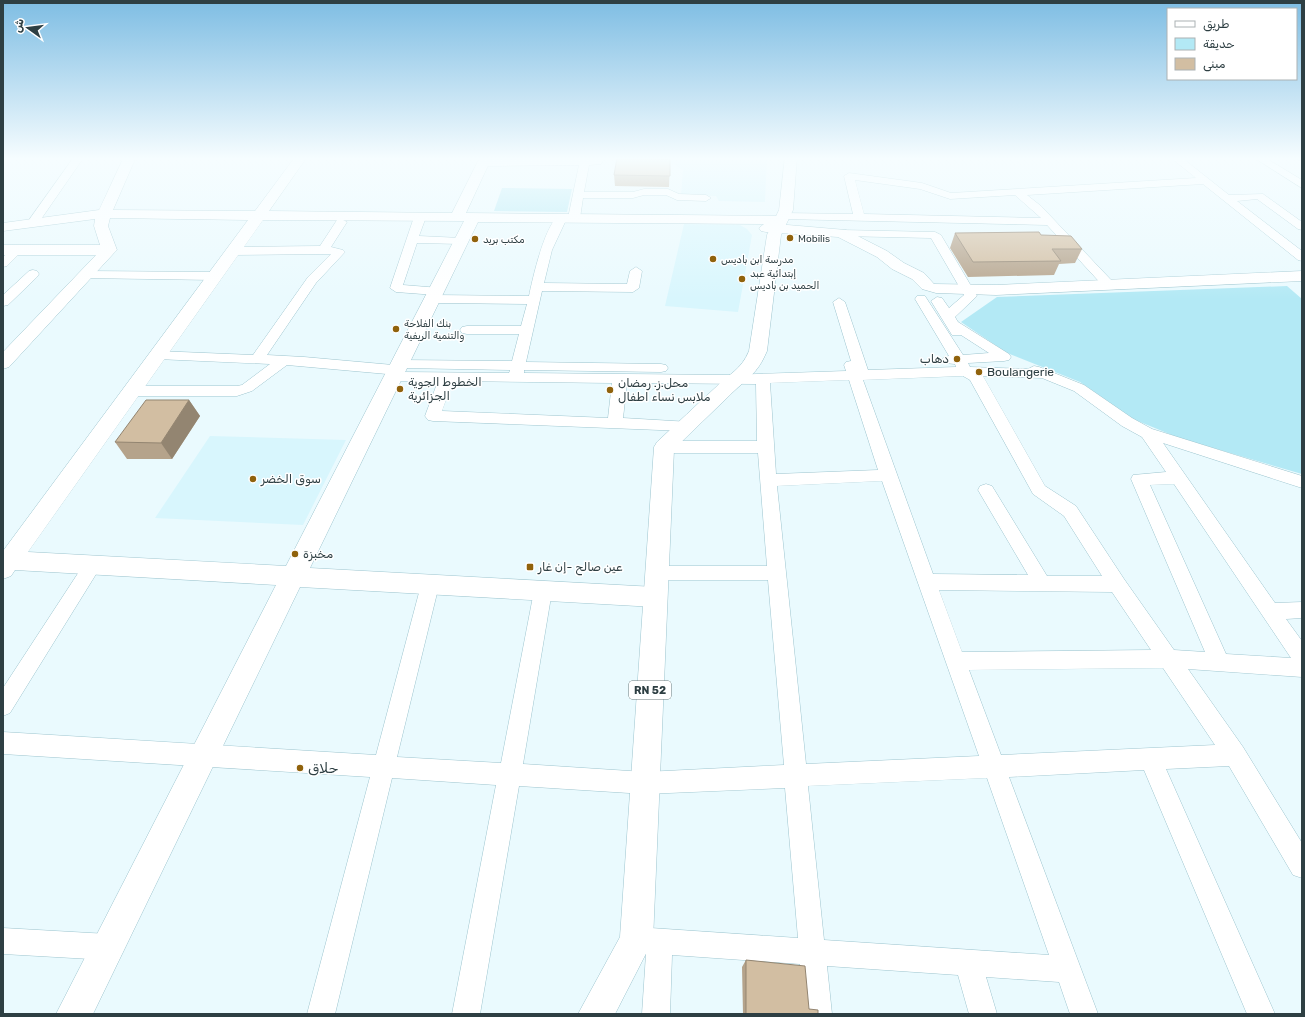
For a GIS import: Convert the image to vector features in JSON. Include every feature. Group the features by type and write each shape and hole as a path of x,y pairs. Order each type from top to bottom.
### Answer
{"main road":[{"path":"108,204 101,226 109,250"},
{"path":"4,559 158,355 209,276 232,252 260,204"},
{"path":"4,559 262,204"},
{"path":"74,1014 434,295 473,204"},
{"path":"733,378 757,373 758,351 777,204"},
{"path":"664,448 733,378 746,352 775,222 783,204"},
{"path":"3,227 104,214 420,216 465,223 567,218 775,222 841,233 882,254 898,266 901,272 930,294 1302,276"},
{"path":"10,250 109,250"},
{"path":"5,358 109,250"},
{"name":"RN 52","path":"596,1014 648,941 645,783 664,448"},
{"path":"4,559 92,566 544,591 656,585"}],"street":[{"path":"33,223 46,204"},
{"path":"517,372 546,250 567,218 573,204"},
{"path":"856,204 859,218"},
{"path":"1032,204 1108,285"},
{"path":"1235,204 1302,257"},
{"path":"1271,204 1302,227"},
{"path":"420,216 396,288 434,295 534,300"},
{"path":"775,222 859,218 1050,222"},
{"path":"324,249 341,222"},
{"path":"412,239 465,223"},
{"path":"841,233 935,235 969,292 951,321"},
{"path":"232,252 324,249 339,252 312,280 257,359"},
{"path":"3,263 10,250"},
{"path":"537,287 633,288 636,271"},
{"path":"3,302 33,274"},
{"path":"85,275 209,276"},
{"path":"930,294 951,321 971,368"},
{"path":"930,294 1039,490 1070,511 1117,584 1235,755 1302,866"},
{"path":"839,302 857,370 888,475 1084,1014"},
{"path":"951,321 1003,357 1079,388 1127,422 1147,433 1301,483"},
{"path":"467,330 527,330"},
{"path":"158,355 284,360 396,370 447,377 517,372 620,379 733,378"},
{"path":"971,368 1003,357"},
{"path":"132,391 237,391 247,388 284,360"},
{"path":"818,1014 757,373 971,368 1044,374"},
{"path":"396,370 733,378"},
{"path":"447,377 433,416 685,426"},
{"path":"615,423 620,379"},
{"path":"1147,433 1302,657"},
{"path":"664,448 765,447"},
{"path":"768,480 888,475"},
{"path":"1178,478 1139,479 1220,663"},
{"path":"986,490 1042,583"},
{"path":"3,706 92,566"},
{"path":"656,585 777,573"},
{"path":"927,582 1117,584"},
{"path":"321,1014 430,585"},
{"path":"466,1014 544,591"},
{"path":"1270,611 1302,610"},
{"path":"956,661 1169,659 1302,668"},
{"path":"3,743 645,783 1235,755"},
{"path":"1151,760 1262,1014"},
{"path":"3,941 108,947"},
{"path":"656,1014 648,941 1068,969"},
{"path":"968,962 983,1014"}],"shaded area":[{"path":"684,224 740,225 747,229 752,235 738,312 665,306"},
{"name":"سوق الخضر","path":"210,436 346,440 303,525 155,518"}],"green space":[{"path":"496,204 569,204 567,212 494,211"},
{"path":"1287,286 1302,299 1302,474 1179,438 1133,419 1080,382 1007,353 961,322 997,297"}],"building":[{"path":"1039,232 1041,235 1071,236 1082,249 1052,249 1061,261 973,262 955,233"},
{"path":"146,400 189,400 161,443 115,442"},
{"path":"746,960 805,966 809,1009 818,1010 818,1014 746,1014"}],"place":[{"name":"Mobilis","path":"790,238"},
{"name":"مكتب بريد","path":"475,239"},
{"name":"مدرسة ابن باديس","path":"713,259"},
{"name":"إبتدائية عبد الحميد بن باديس","path":"742,279"},
{"name":"بنك الفلاحة والتنمية الريفية","path":"396,329"},
{"name":"دهاب","path":"957,359"},
{"name":"Boulangerie","path":"979,372"},
{"name":"الخطوط الجوية الجزائرية","path":"400,389"},
{"name":"محل.ز. رمضان ملابس نساء اطفال","path":"610,390"},
{"name":"سوق الخضر","path":"253,479"},
{"name":"مخبزة","path":"295,554"},
{"name":"عين صالح -إن غار","path":"530,567"},
{"name":"حلاق","path":"300,768"}]}
